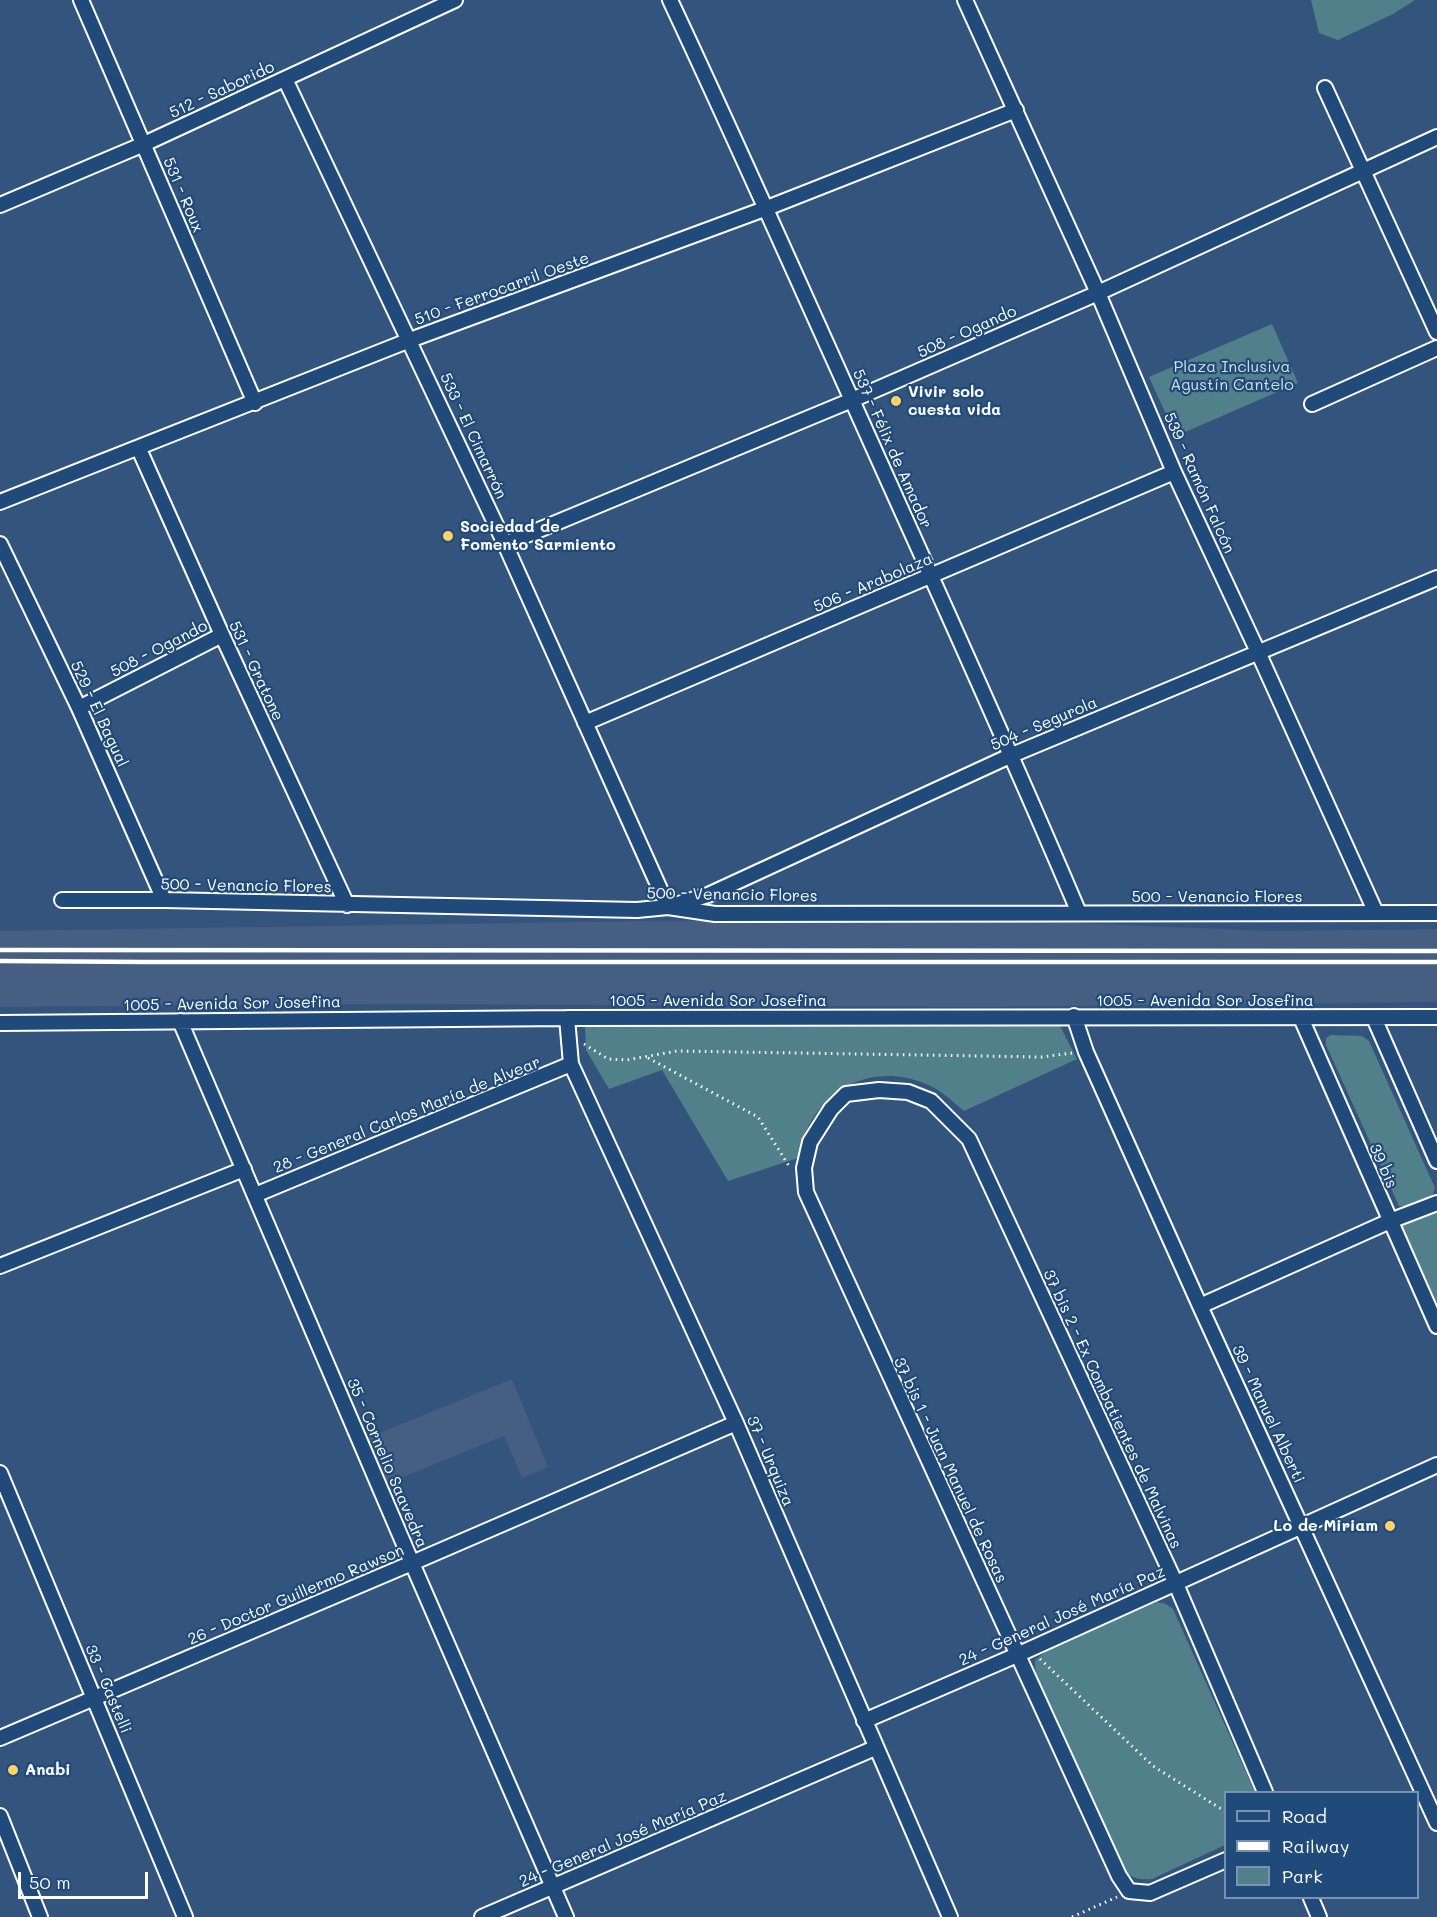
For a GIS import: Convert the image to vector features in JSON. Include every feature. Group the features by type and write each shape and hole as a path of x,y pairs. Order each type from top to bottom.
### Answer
{"street":[{"name":"531 - Roux","path":"81,0 255,403"},
{"name":"512 - Saborido","path":"0,205 144,144 456,0"},
{"name":"537 - Félix de Amador","path":"670,0 767,208 932,576 1079,913"},
{"name":"539 - Ramón Falcón","path":"965,0 1098,292 1174,472 1376,913"},
{"name":"533 - El Cimarrón","path":"285,79 505,544 668,908"},
{"path":"1326,88 1437,332"},
{"name":"510 - Ferrocarril Oeste","path":"0,502 410,340 767,208 1016,110"},
{"name":"508 - Ogando","path":"505,544 852,400 1098,292 1437,137"},
{"path":"1312,404 1437,348"},
{"name":"531 - Gratone","path":"139,449 346,905"},
{"name":"506 - Arabolaza","path":"585,723 1174,472"},
{"name":"529 - El Bagual","path":"0,544 79,708 164,900"},
{"name":"504 - Segurola","path":"668,908 708,895 1012,755 1437,578"},
{"name":"508 - Ogando","path":"79,708 222,635"},
{"name":"500 - Venancio Flores","path":"62,900 636,910 668,908 715,914 1437,913"},
{"name":"39 - Manuel Alberti","path":"1074,1016 1086,1052 1200,1306 1437,1823"},
{"name":"1005 - Avenida Sor Josefina","path":"0,1023 567,1017 1437,1017"},
{"name":"37 - Urquiza","path":"567,1017 571,1064 736,1423 950,1917"},
{"name":"39 bis","path":"1301,1018 1437,1326"},
{"path":"1374,1018 1437,1161"},
{"name":"35 - Cornelio Saavedra","path":"180,1021 566,1917"},
{"name":"28 - General Carlos María de Alvear","path":"255,1195 571,1064"},
{"name":"37 bis 1 - Juan Manuel de Rosas","path":"879,1090 846,1094 831,1109 810,1142 804,1168 806,1192 1024,1652 1119,1876 1129,1891"},
{"name":"37 bis 2 - Ex Combatientes de Malvinas","path":"879,1090 908,1092 931,1101 969,1139 1176,1584 1266,1791"},
{"path":"0,1266 243,1169"},
{"path":"1200,1306 1390,1221 1437,1203"},
{"name":"26 - Doctor Guillermo Rawson","path":"0,1738 736,1423"},
{"name":"24 - General José María Paz","path":"864,1721 1024,1652 1437,1465"},
{"name":"33 - Castelli","path":"0,1473 185,1917"},
{"name":"24 - General José María Paz","path":"482,1917 875,1748"},
{"path":"0,1816 40,1917"},
{"path":"1129,1891 1150,1893 1224,1861"},
{"path":"1311,1899 1319,1917"}],"path":[{"path":"568,1034 608,1059 627,1060 678,1051 1042,1057 1086,1052"},
{"path":"646,1057 758,1117 806,1192"},
{"path":"1024,1652 1154,1767 1224,1811"},
{"path":"1072,1917 1129,1891"}],"shaded area":[{"path":"646,921 1030,921 1270,931 1437,929 1437,1002 980,1007 401,1004 0,1007 0,931"},
{"path":"512,1379 548,1467 522,1478 504,1436 386,1484 367,1438"}],"green space":[{"path":"1311,0 1415,0 1393,14 1338,40 1319,33"},
{"name":"Plaza Inclusiva Agustín Cantelo","path":"1272,324 1298,383 1176,436 1149,377"},
{"path":"1059,1024 1077,1059 964,1111 931,1086 903,1077 882,1076 862,1080 843,1088 827,1101 814,1117 804,1136 798,1158 728,1181 662,1070 609,1089 586,1050 585,1027"},
{"path":"1331,1035 1362,1036 1369,1041 1435,1188 1432,1196 1407,1207 1399,1206 1326,1045 1326,1038"},
{"path":"1437,1210 1437,1313 1399,1228"},
{"path":"1157,1602 1173,1609 1255,1791 1224,1791 1224,1845 1152,1879 1135,1878 1126,1873 1036,1678 1035,1660 1049,1649"}],"railway":[{"path":"0,950 1437,951"},
{"path":"0,961 1437,962"}],"place":[{"name":"Vivir solo cuesta vida","path":"896,401"},
{"name":"Sociedad de Fomento Sarmiento","path":"448,536"},
{"name":"Lo de Miriam","path":"1390,1526"},
{"name":"Anabi","path":"13,1770"}]}
